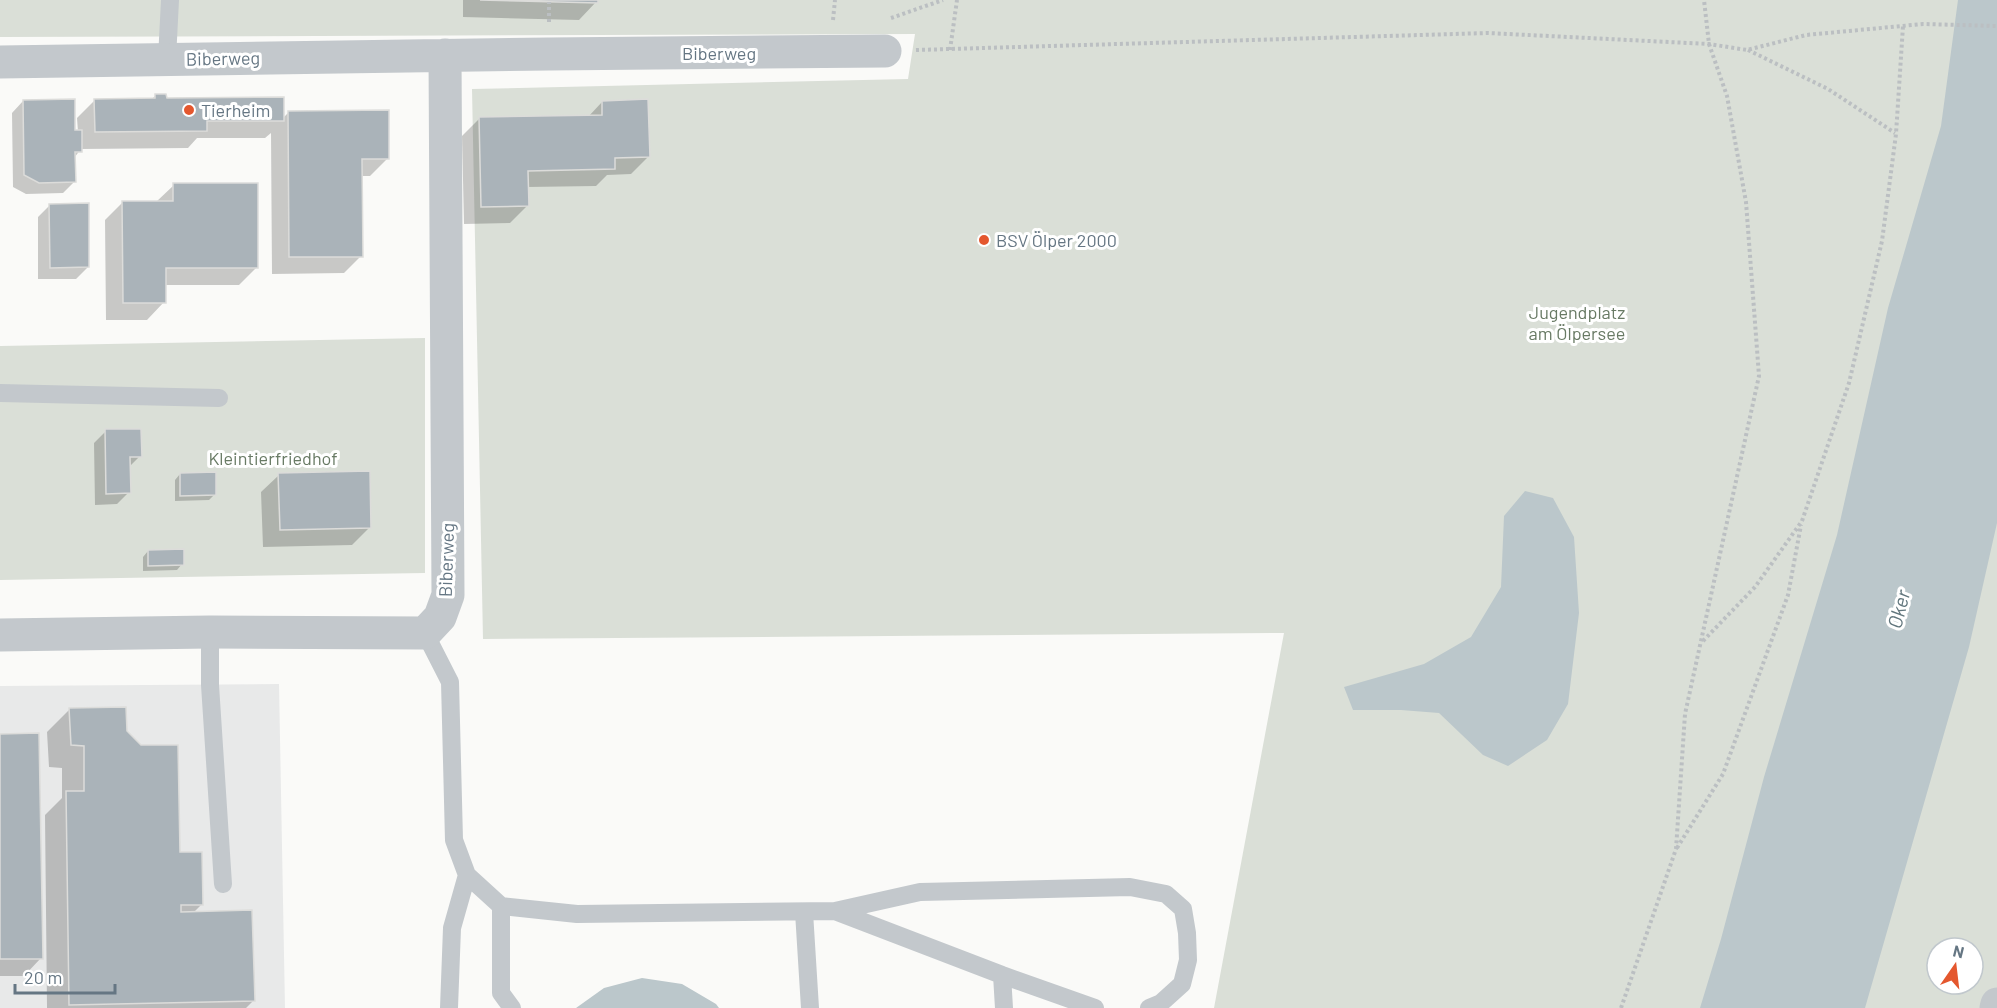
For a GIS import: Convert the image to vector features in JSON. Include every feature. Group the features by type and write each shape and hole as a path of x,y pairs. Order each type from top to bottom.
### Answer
{"street":[{"name":"Biberweg","path":"0,62 885,51"},
{"name":"Biberweg","path":"425,633 440,617 448,595 445,56"},
{"path":"0,635 210,632 425,633"}],"lane":[{"path":"167,59 170,0"},
{"path":"0,393 219,398"},
{"path":"210,632 210,685 223,884"},
{"path":"425,633 450,682 454,840 467,875 501,906 577,914 804,912 835,911 920,892 1130,887 1166,894 1183,909 1187,933 1188,960 1182,984 1161,1003 1149,1008"},
{"path":"449,1008 452,927 467,875"},
{"path":"501,906 501,993 512,1008"},
{"path":"835,911 1095,1008"},
{"path":"804,912 810,1008"},
{"path":"1002,975 1004,1008"}],"path":[{"path":"950,50 957,0"},
{"path":"1676,849 1684,714 1759,376 1746,202 1727,96 1710,44 1704,0"},
{"path":"1747,50 1806,35 1923,24 1997,26"},
{"path":"1621,1008 1676,849 1723,774 1788,595 1802,521 1849,383 1882,241 1896,134 1904,26"},
{"path":"885,51 1488,33 1710,44 1747,50 1828,89 1896,134"},
{"path":"1702,641 1755,587 1802,521"}],"shaded area":[{"path":"279,684 285,1008 0,1008 0,686"}],"green space":[{"name":"Jugendplatz am Ölpersee","path":"0,0 1997,0 1997,1008 1214,1008 1284,633 483,639 472,89 908,79 915,34 0,37"},
{"name":"Kleintierfriedhof","path":"425,338 425,573 0,580 0,346"}],"water":[{"name":"Oker","path":"1958,0 1997,0 1997,523 1969,647 1865,1008 1700,1008 1721,939 1764,777 1837,535 1888,308 1941,126"},
{"path":"1525,491 1553,498 1574,537 1579,613 1568,704 1547,740 1508,766 1483,755 1439,713 1353,710 1344,687 1424,664 1471,637 1501,587 1504,516"},
{"path":"642,978 682,984 719,1008 576,1008 604,988"}],"building":[{"path":"480,0 598,0 598,3"},
{"name":"Tierheim","path":"155,94 166,94 167,98 284,97 284,121 207,121 207,131 95,132 94,99 155,98"},
{"path":"75,99 75,130 82,130 82,152 75,152 76,182 39,183 24,175 23,100"},
{"path":"648,99 650,157 615,158 615,169 528,171 529,206 481,207 479,117 602,115 602,101"},
{"path":"389,110 389,159 362,159 363,257 289,257 288,111"},
{"path":"173,183 258,183 258,268 166,268 166,303 123,303 122,201 173,201"},
{"path":"89,203 89,267 50,268 49,204"},
{"path":"105,429 141,429 142,457 130,457 131,493 106,494"},
{"path":"370,471 371,528 280,530 278,473"},
{"path":"216,472 216,495 180,496 180,473"},
{"path":"184,549 184,565 148,566 148,550"},
{"path":"126,707 127,731 141,745 178,745 180,852 202,852 203,905 181,905 181,912 252,910 255,1001 69,1005 66,791 84,791 84,746 71,745 69,708"},
{"path":"39,733 43,959 0,959 0,734"}],"place":[{"name":"Tierheim","path":"189,110"},
{"name":"BSV Ölper 2000","path":"984,240"}]}
